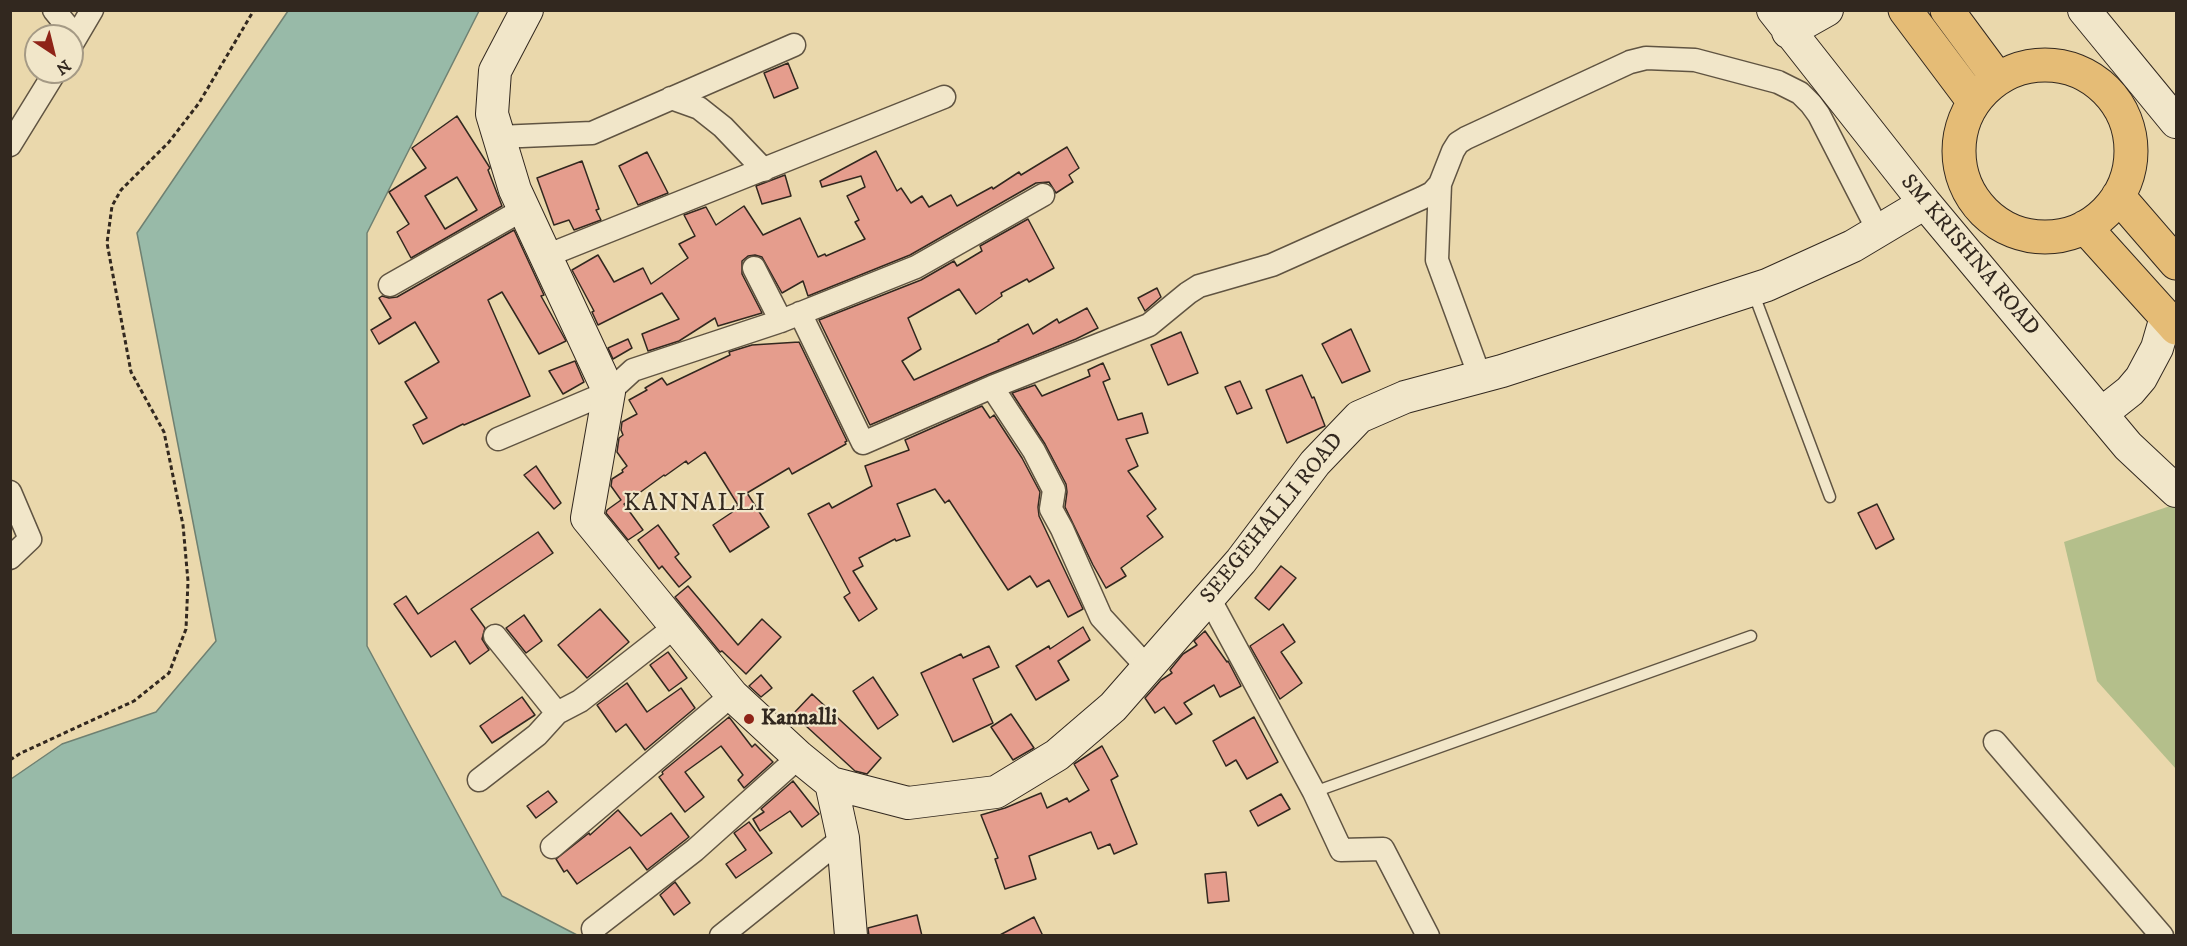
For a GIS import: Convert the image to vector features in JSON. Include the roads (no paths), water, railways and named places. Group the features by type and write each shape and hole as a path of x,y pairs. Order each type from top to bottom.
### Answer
{"highway":[{"path":"1905,10 1974,102"},
{"path":"1947,10 1998,78"},
{"path":"2040,64 2057,65 2088,76 2101,85 2121,108 2131,138 2130,170 2118,196 2107,211 2085,227 2067,234 2035,237 2005,228 1980,209 1964,182 1958,151 1965,119 1974,102 1998,78 2025,67 2040,64"},
{"path":"2118,196 2176,263"},
{"path":"2085,227 2171,322"}],"street":[{"path":"54,10 63,24"},
{"path":"84,24 92,10"},
{"path":"527,10 495,71 492,114 515,190 609,392 587,518 732,695 799,757 831,783 843,838 851,936"},
{"path":"1781,21 1827,10"},
{"path":"2084,10 2165,89 2176,122"},
{"name":"SM KRISHNA ROAD","path":"1781,21 1924,204 2128,446 2176,491"},
{"path":"498,137 592,133 794,45"},
{"path":"1480,377 1437,260 1440,184 1453,151 1458,143 1466,138 1630,62 1664,57 1695,60 1778,82 1800,93 1819,115 1878,231"},
{"path":"14,129 46,84"},
{"path":"546,256 944,97"},
{"path":"671,98 699,108 723,127 764,170"},
{"path":"754,268 790,317 862,443 992,387 1149,325 1188,292 1199,286 1281,261 1422,198 1432,193 1440,184"},
{"path":"498,439 609,392 633,370 790,317 916,267 1043,195"},
{"name":"SEEGEHALLI ROAD","path":"831,783 908,803 996,792 1057,755 1113,707 1241,561 1315,463 1359,417 1406,398 1480,377 1767,285 1853,246 1924,204"},
{"path":"390,285 524,209"},
{"path":"2101,414 2130,391 2146,370 2171,322"},
{"path":"992,387 1034,451 1054,490 1051,509 1101,617 1147,667"},
{"path":"2128,446 2176,467"},
{"path":"10,492 30,539 10,558"},
{"path":"1209,598 1314,792 1341,850 1383,849 1428,936"},
{"path":"479,780 537,735 557,713 580,701 676,626"},
{"path":"495,636 557,713"},
{"path":"552,847 732,695"},
{"path":"1995,742 2162,936"},
{"path":"593,929 695,850 799,757"},
{"path":"721,936 843,838"}],"lane":[{"path":"1752,290 1830,497"},
{"path":"1314,792 1751,636"}],"place":[{"name":"Kannalli","path":"749,719"}],"district":[{"name":"KANNALLI","path":"695,505"}]}
